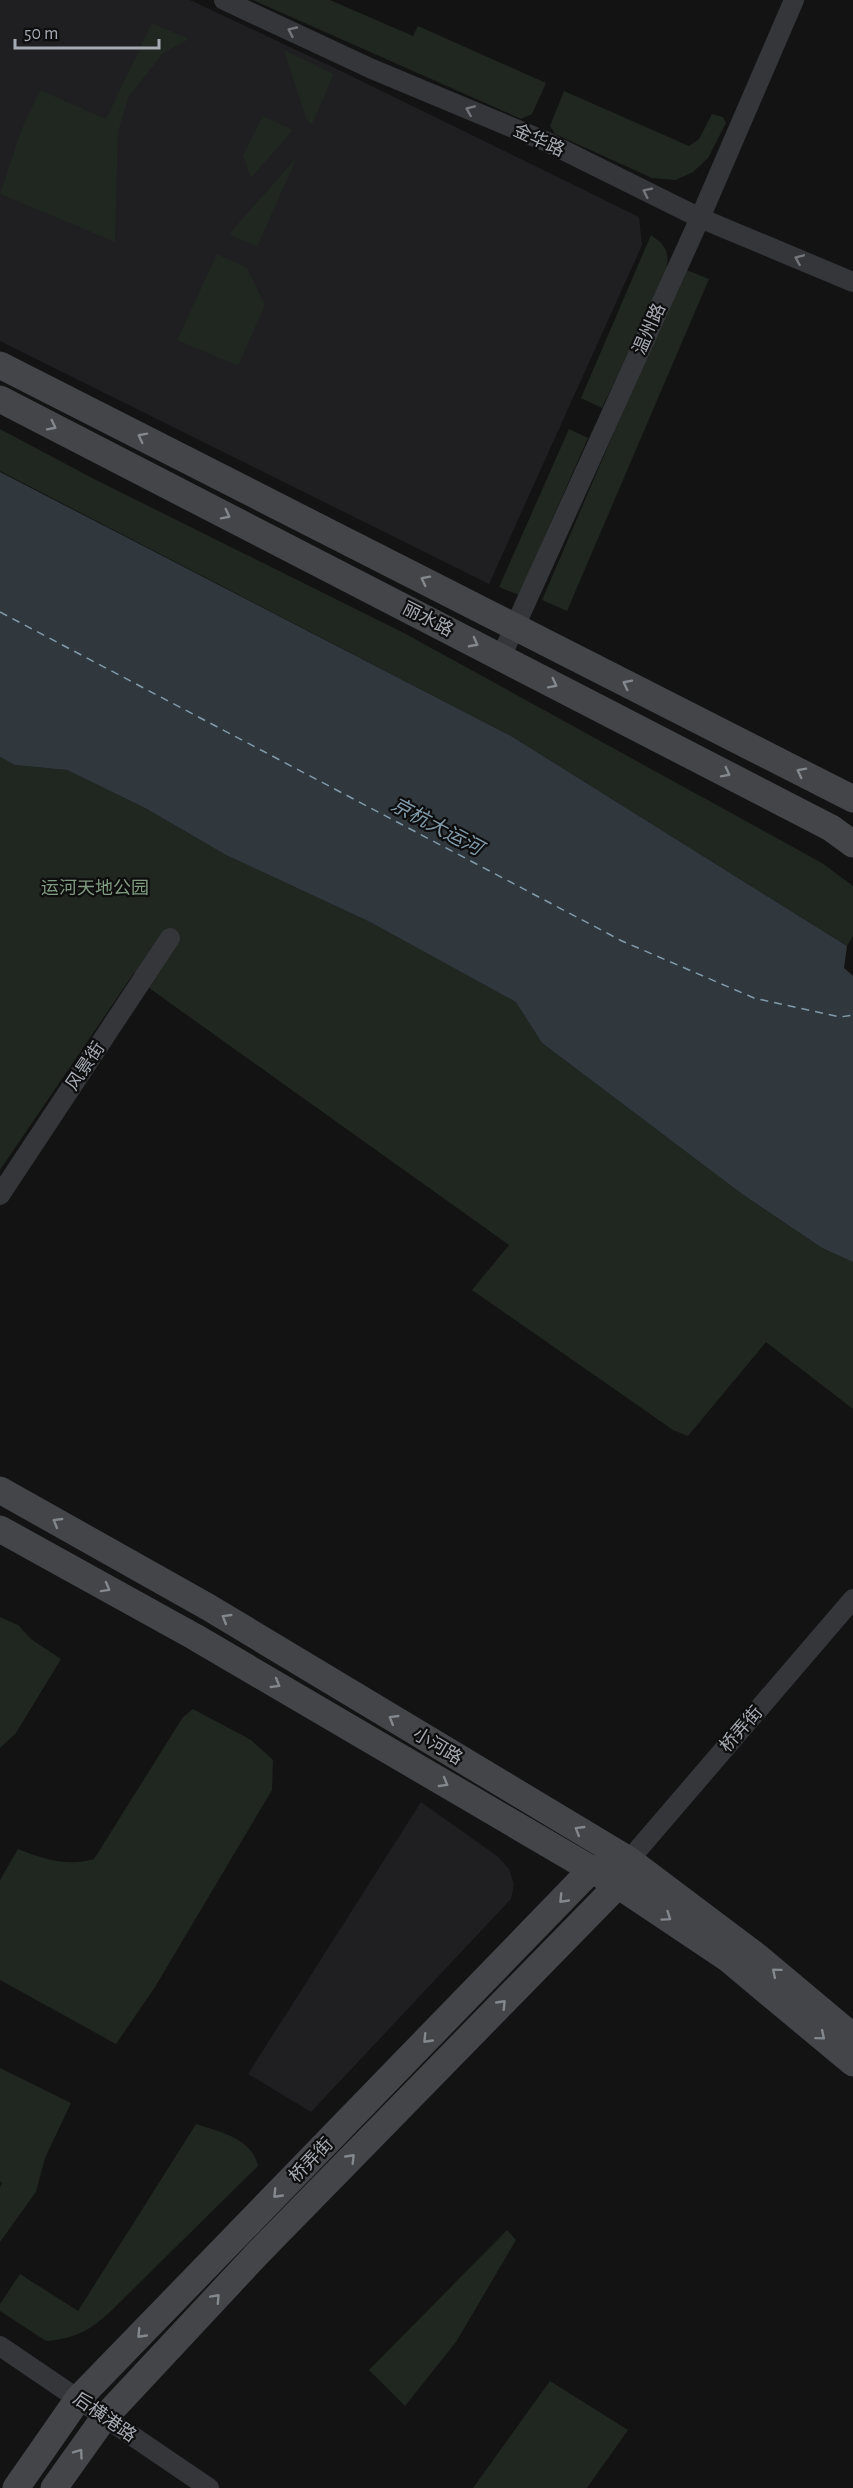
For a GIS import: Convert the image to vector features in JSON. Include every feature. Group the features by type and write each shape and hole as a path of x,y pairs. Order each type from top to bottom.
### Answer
{"main road":[{"name":"丽水路","path":"0,365 853,799"},
{"name":"丽水路","path":"0,399 831,828 853,844"},
{"name":"小河路","path":"0,1490 208,1608 629,1860 759,1958 853,2037"},
{"name":"小河路","path":"0,1529 195,1637 618,1885 727,1958 853,2063"},
{"path":"591,1870 629,1860"},
{"name":"桥弄街","path":"54,2488 104,2418 258,2253 618,1885 629,1860"},
{"name":"桥弄街","path":"16,2488 78,2399 591,1870"}],"street":[{"name":"金华路","path":"225,0 372,69 547,142 700,218 853,282"},
{"name":"温州路","path":"501,657 700,218 794,0"},
{"name":"风景街","path":"0,1195 170,938"},
{"name":"桥弄街","path":"629,1860 853,1599"},
{"name":"后横港路","path":"0,2346 209,2488"}],"shaded area":[{"path":"0,0 190,0 639,217 642,245 489,584 0,341"},
{"path":"421,1802 497,1856 509,1869 514,1884 511,1899 311,2112 248,2074"}],"green space":[{"path":"253,0 330,0 413,36 418,26 546,83 532,114 521,119"},
{"path":"152,23 189,39 163,53 128,98 118,132 115,242 0,194 21,131 40,90 106,119"},
{"path":"284,50 334,74 312,125 306,118"},
{"path":"564,91 689,146 699,139 712,114 723,117 726,123 708,158 693,172 676,180 652,178 555,134 550,126"},
{"path":"263,116 293,130 251,178 243,156"},
{"path":"297,157 257,247 229,234"},
{"path":"651,235 666,252 666,275 602,408 581,398"},
{"path":"217,254 247,268 265,305 238,366 177,340"},
{"path":"684,269 709,279 567,611 542,600"},
{"path":"0,429 94,479 404,633 822,863 853,886 853,936 847,946 511,736 0,471"},
{"path":"569,429 588,438 519,595 499,587"},
{"name":"运河天地公园","path":"0,757 15,765 67,770 145,808 226,855 370,922 517,1002 542,1043 742,1194 822,1248 853,1262 853,1409 766,1342 688,1436 673,1430 472,1290 509,1245 149,988 134,973 0,1170"},
{"path":"0,1617 18,1625 31,1639 61,1659 16,1733 0,1748"},
{"path":"193,1709 251,1740 273,1760 272,1790 155,1987 116,2044 0,1980 0,1880 18,1849 56,1861 75,1862 94,1859 183,1717"},
{"path":"0,2068 71,2103 45,2158 36,2192 0,2242 0,2187 2,2183 0,2181"},
{"path":"196,2124 225,2133 242,2143 255,2156 258,2166 109,2313 80,2333 46,2341 0,2311 0,2304 20,2274 78,2311"},
{"path":"507,2230 516,2240 456,2342 405,2406 369,2370"},
{"path":"550,2381 628,2430 587,2488 473,2488"}],"water":[{"name":"京杭大运河","path":"0,472 511,736 847,946 844,968 853,976 853,1262 822,1248 742,1194 542,1043 516,1002 370,922 226,855 145,808 67,770 15,765 0,757"}],"ferry route":[{"path":"0,612 622,941 754,998 840,1017 853,1015"}]}
